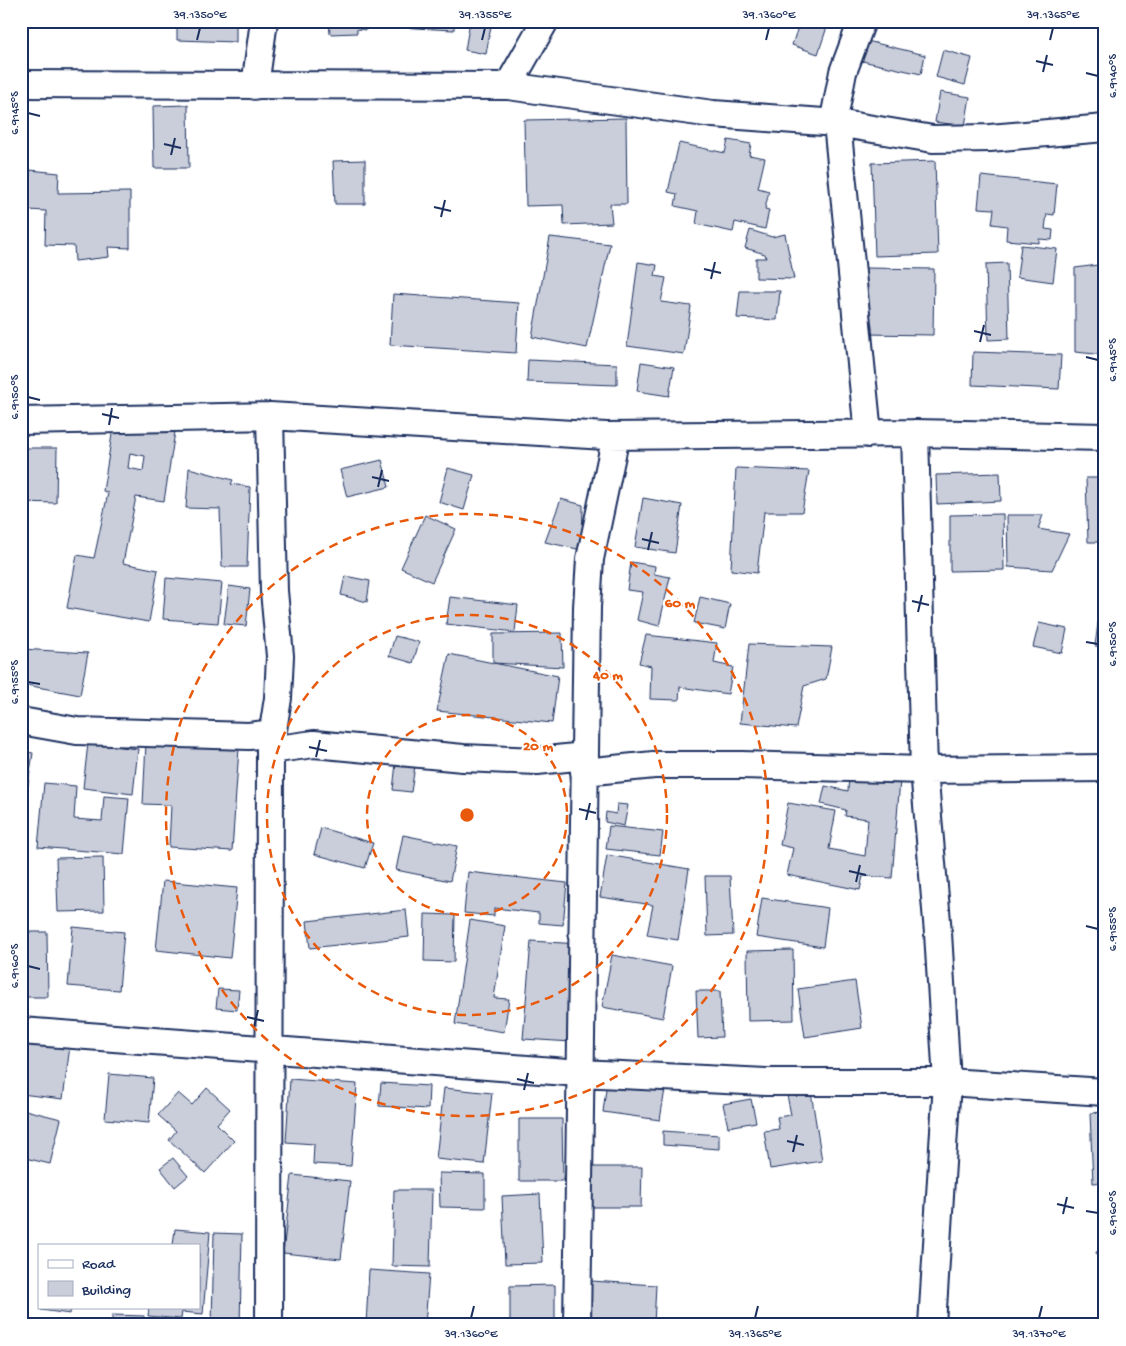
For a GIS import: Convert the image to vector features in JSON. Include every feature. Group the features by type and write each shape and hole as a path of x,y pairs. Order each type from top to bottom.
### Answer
{"street":[{"path":"254,86 264,21"},
{"path":"508,86 546,21"},
{"path":"862,21 843,72 835,123 868,434"},
{"path":"21,84 508,86 713,114 835,123 933,139 990,138 1105,128"},
{"path":"269,1325 272,741 280,656 274,591 270,416"},
{"path":"21,421 270,416 616,436 915,433 1105,437"},
{"path":"915,433 924,770 938,933 947,1082 932,1325"},
{"path":"577,1325 585,764 590,559 616,436"},
{"path":"21,721 77,731 249,736 272,741 463,758 585,764 741,764 924,770 1105,768"},
{"path":"21,1031 271,1048 580,1073 766,1082 947,1082 1105,1092"}],"building":[{"path":"177,21 236,21 236,42 177,40"},
{"path":"329,21 367,21 366,30 357,29 357,33 330,34"},
{"path":"396,21 454,21 454,30 395,27"},
{"path":"470,21 492,21 486,54 465,50"},
{"path":"800,21 829,21 818,54 792,45"},
{"path":"832,21 845,21 844,25"},
{"path":"867,41 925,55 921,74 862,61"},
{"path":"943,50 972,58 965,85 936,77"},
{"path":"940,92 970,97 965,126 935,122"},
{"path":"188,105 189,168 154,168 153,106"},
{"path":"626,118 627,204 610,204 612,223 564,225 563,205 526,206 524,120"},
{"path":"728,140 751,144 749,155 765,158 758,188 769,191 765,209 769,210 765,229 735,222 733,232 696,224 698,211 675,206 677,194 668,192 679,143 725,153"},
{"path":"365,160 365,204 335,204 333,161"},
{"path":"935,161 938,254 875,256 872,163"},
{"path":"30,170 59,173 58,193 130,192 130,248 108,247 109,257 75,261 74,246 45,245 46,211 28,210"},
{"path":"981,176 1057,184 1054,215 1047,214 1045,229 1053,230 1052,240 1039,239 1039,243 1006,240 1007,226 992,224 994,209 978,208"},
{"path":"750,230 772,237 785,234 794,279 756,278 756,258 766,258 765,254 745,248"},
{"path":"550,237 610,244 587,348 532,337"},
{"path":"1021,245 1057,249 1053,282 1017,277"},
{"path":"638,262 657,265 655,276 666,278 661,302 691,306 684,354 627,346"},
{"path":"1007,263 1009,339 988,340 986,264"},
{"path":"1105,264 1105,355 1075,352 1075,268"},
{"path":"866,268 934,269 933,335 865,334"},
{"path":"740,291 780,291 777,320 737,318"},
{"path":"393,294 519,303 516,353 390,345"},
{"path":"973,352 1061,355 1059,389 972,385"},
{"path":"528,360 617,364 617,385 527,382"},
{"path":"641,362 674,367 669,396 637,391"},
{"path":"114,422 175,432 164,501 136,497 123,563 158,570 149,622 67,608 77,555 94,558 108,493 103,491","holes":["130,453 145,456 143,471 128,468"]},
{"path":"21,448 57,448 56,503 21,502"},
{"path":"382,460 389,487 347,497 340,470"},
{"path":"189,468 233,480 231,484 250,487 247,567 222,567 220,509 186,508"},
{"path":"448,468 474,475 464,510 439,502"},
{"path":"736,468 809,471 802,512 764,512 757,573 731,570"},
{"path":"1000,473 1001,501 937,504 936,475"},
{"path":"1086,478 1105,478 1105,542 1088,542"},
{"path":"643,498 682,505 675,553 635,547"},
{"path":"561,499 583,505 582,550 545,542"},
{"path":"1003,514 1004,570 950,571 950,515"},
{"path":"425,515 456,529 432,582 401,568"},
{"path":"1007,515 1043,515 1038,529 1069,534 1052,570 1008,567"},
{"path":"631,562 655,566 654,574 670,577 659,626 637,620 643,592 627,590"},
{"path":"345,576 370,581 367,602 341,595"},
{"path":"166,578 222,583 218,623 163,619"},
{"path":"229,586 250,589 246,626 224,624"},
{"path":"450,597 518,605 515,632 446,624"},
{"path":"700,597 730,604 725,629 694,623"},
{"path":"1100,608 1105,609 1105,647 1095,646"},
{"path":"1039,623 1067,629 1062,653 1033,647"},
{"path":"562,633 563,667 493,663 493,634"},
{"path":"646,635 717,643 714,663 733,667 728,694 680,687 679,700 650,699 651,666 639,663"},
{"path":"395,636 419,642 413,663 389,656"},
{"path":"749,644 832,647 826,679 804,686 796,728 740,723"},
{"path":"21,649 88,653 80,695 21,684"},
{"path":"449,654 558,676 552,723 437,711"},
{"path":"88,743 138,749 133,794 83,788"},
{"path":"146,743 239,748 232,851 169,847 171,805 143,804"},
{"path":"21,751 33,753 27,791 21,790"},
{"path":"396,763 415,766 411,792 393,790"},
{"path":"849,775 900,780 892,878 863,876 860,890 787,875 793,848 780,845 788,803 836,811 829,849 865,856 868,819 845,816 846,810 821,804 825,786 848,791"},
{"path":"44,783 76,786 74,819 102,821 104,796 129,798 124,854 38,847"},
{"path":"617,804 628,805 624,826 605,822 606,812 616,814"},
{"path":"609,826 663,832 660,855 606,849"},
{"path":"321,828 373,843 365,868 314,854"},
{"path":"403,835 457,846 450,881 396,870"},
{"path":"607,855 689,869 678,940 647,935 653,905 600,897"},
{"path":"103,857 104,911 58,912 56,858"},
{"path":"468,872 567,883 563,925 539,923 539,913 494,908 494,916 464,913"},
{"path":"705,876 730,876 733,935 707,936"},
{"path":"163,881 237,888 230,958 156,950"},
{"path":"762,898 828,908 823,947 756,937"},
{"path":"406,910 409,937 310,948 307,921"},
{"path":"425,914 455,915 454,962 424,961"},
{"path":"470,920 505,926 494,998 509,999 504,1032 455,1024"},
{"path":"73,927 124,932 119,990 68,986"},
{"path":"23,932 47,932 48,997 23,997 21,953 23,953"},
{"path":"531,941 579,944 572,1042 523,1039"},
{"path":"793,950 794,1020 748,1021 747,951"},
{"path":"612,955 672,966 663,1018 602,1007"},
{"path":"855,981 862,1028 805,1037 798,989"},
{"path":"218,989 239,990 237,1010 216,1008"},
{"path":"696,991 720,991 722,1037 698,1038"},
{"path":"21,1039 70,1046 63,1099 21,1094"},
{"path":"109,1074 153,1078 149,1123 105,1119"},
{"path":"290,1079 357,1084 351,1166 313,1164 314,1144 286,1142"},
{"path":"607,1081 665,1089 660,1120 603,1112"},
{"path":"381,1083 429,1086 428,1109 379,1106"},
{"path":"207,1088 230,1109 217,1124 234,1141 205,1173 169,1140 176,1131 158,1115 178,1093 192,1105"},
{"path":"444,1088 492,1093 484,1164 436,1159"},
{"path":"811,1092 822,1161 770,1169 764,1131 779,1129 777,1117 791,1115 787,1095"},
{"path":"751,1099 756,1122 728,1127 723,1104"},
{"path":"21,1109 61,1119 50,1164 21,1157"},
{"path":"1105,1112 1105,1182 1093,1183 1090,1113"},
{"path":"519,1119 562,1119 563,1181 519,1181"},
{"path":"663,1131 719,1135 719,1149 663,1145"},
{"path":"173,1158 188,1176 175,1187 160,1168"},
{"path":"590,1167 642,1167 641,1207 590,1207"},
{"path":"439,1173 485,1174 485,1208 440,1207"},
{"path":"292,1175 350,1181 341,1259 283,1253"},
{"path":"394,1190 432,1190 430,1267 392,1266"},
{"path":"540,1194 543,1263 505,1264 502,1196"},
{"path":"175,1229 210,1232 203,1314 182,1312 181,1319 148,1316 149,1308 200,1308 200,1244 173,1244"},
{"path":"214,1233 242,1234 240,1325 212,1325"},
{"path":"1105,1250 1105,1272 1102,1273 1096,1252"},
{"path":"369,1270 429,1274 425,1325 366,1325"},
{"path":"591,1281 656,1285 654,1325 588,1325"},
{"path":"555,1285 555,1325 510,1325 510,1286"},
{"path":"42,1308 71,1308 70,1314 41,1310"},
{"path":"112,1315 144,1316 144,1325 112,1325"}]}
